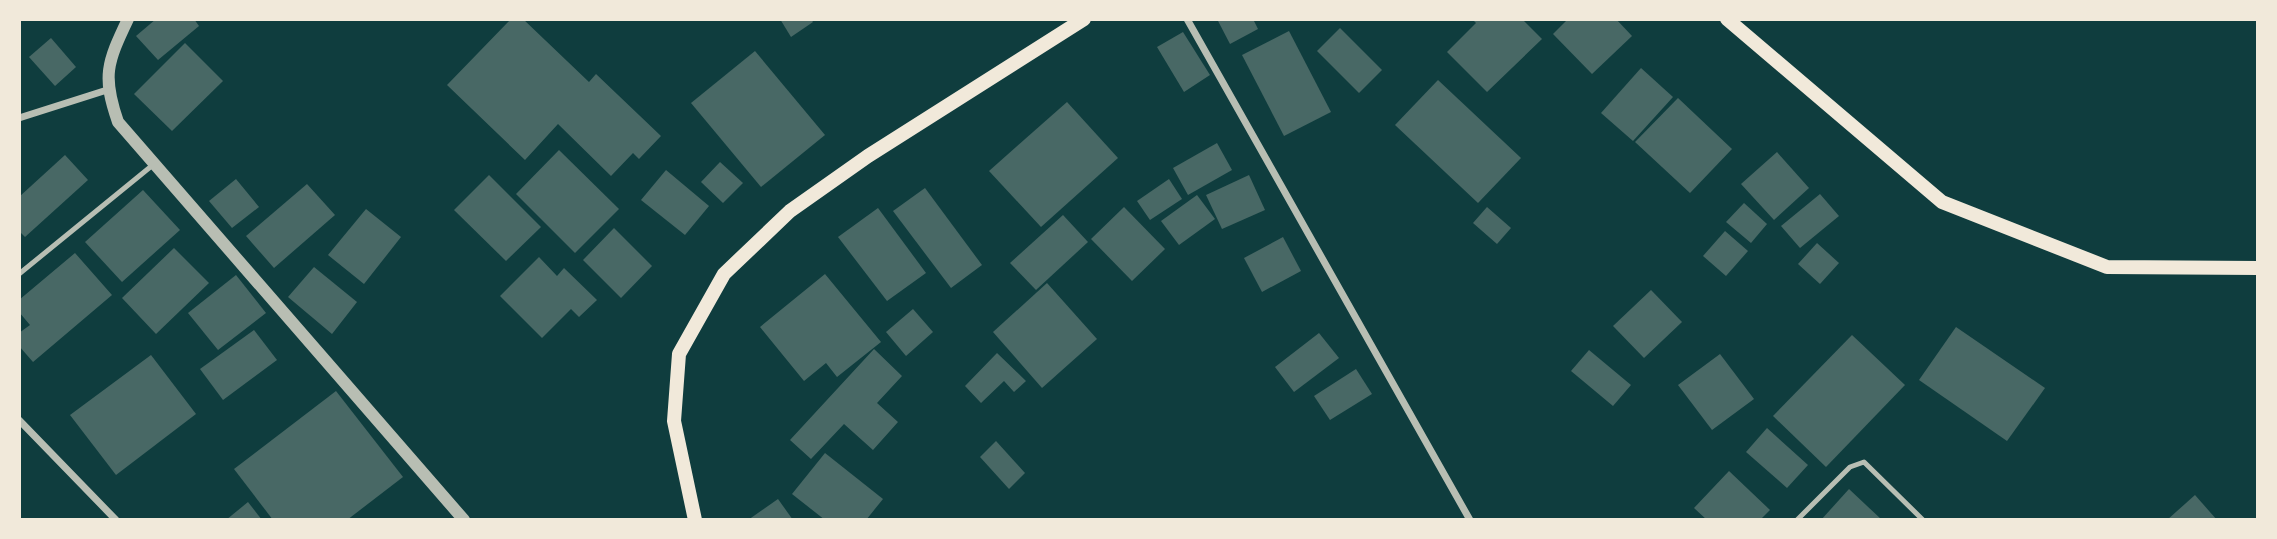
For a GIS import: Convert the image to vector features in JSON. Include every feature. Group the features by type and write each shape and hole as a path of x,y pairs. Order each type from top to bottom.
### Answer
{"main road":[{"path":"695,520 674,421 679,354 723,274 790,211 868,156 1084,19"},
{"path":"1727,19 1942,202 2107,267 2258,268"}],"street":[{"path":"128,19 111,54 107,90 118,122 464,520"},
{"path":"1187,19 1470,520"},
{"path":"19,118 107,90"},
{"path":"19,420 116,520"}],"lane":[{"path":"19,274 155,164"},
{"path":"1797,520 1850,467 1864,461 1923,520"}],"building":[{"path":"156,19 194,19 199,26 158,60 136,36"},
{"path":"511,19 523,19 589,82 596,74 661,136 639,159 633,153 611,176 558,124 525,160 447,85"},
{"path":"780,19 811,19 813,22 791,37"},
{"path":"1217,19 1253,19 1258,29 1230,44"},
{"path":"1472,19 1522,19 1542,39 1487,92 1447,52 1476,23"},
{"path":"1568,19 1616,19 1632,36 1592,74 1553,34"},
{"path":"1340,28 1382,70 1359,93 1317,51"},
{"path":"1289,31 1331,112 1284,136 1242,55"},
{"path":"1183,32 1210,75 1184,92 1157,47"},
{"path":"51,38 76,67 55,86 29,57"},
{"path":"185,43 223,81 172,131 134,94"},
{"path":"755,51 825,135 761,187 691,103"},
{"path":"1641,68 1673,97 1633,141 1601,113"},
{"path":"1438,80 1521,158 1478,203 1395,125"},
{"path":"1678,98 1732,149 1690,193 1635,142"},
{"path":"1067,102 1118,158 1041,227 989,171"},
{"path":"1217,143 1232,170 1188,195 1173,168"},
{"path":"559,150 619,209 575,253 516,194"},
{"path":"1777,152 1809,188 1774,220 1741,184"},
{"path":"65,155 88,180 25,237 19,231 19,197"},
{"path":"720,162 743,183 723,203 701,182"},
{"path":"666,170 709,206 685,235 641,200"},
{"path":"489,175 541,227 506,261 454,210"},
{"path":"1249,175 1265,210 1222,229 1206,195"},
{"path":"236,179 259,207 232,228 209,201"},
{"path":"1169,179 1182,199 1150,220 1137,201"},
{"path":"307,184 335,215 274,268 246,236"},
{"path":"925,188 982,265 951,288 893,211"},
{"path":"143,190 180,230 122,282 85,242"},
{"path":"1820,194 1839,216 1800,248 1781,226"},
{"path":"1197,195 1215,219 1179,245 1161,221"},
{"path":"1744,203 1767,224 1751,243 1726,222"},
{"path":"1124,207 1165,249 1132,281 1091,239"},
{"path":"1487,207 1511,228 1497,244 1473,223"},
{"path":"878,208 926,273 887,301 838,237"},
{"path":"366,209 401,237 364,284 328,255"},
{"path":"1063,215 1088,242 1036,290 1010,263"},
{"path":"614,228 652,266 621,298 583,260"},
{"path":"1725,231 1748,251 1726,276 1703,256"},
{"path":"1283,237 1301,271 1262,292 1244,258"},
{"path":"1817,243 1839,263 1820,284 1798,264"},
{"path":"174,248 209,283 156,334 122,298"},
{"path":"75,253 112,295 33,362 19,346 19,333 30,325 19,312 19,300"},
{"path":"539,257 557,276 564,268 597,300 579,317 571,309 542,338 500,296"},
{"path":"314,267 357,302 332,334 288,297"},
{"path":"825,274 881,342 837,377 826,363 804,381 760,327"},
{"path":"236,275 266,313 218,350 188,313"},
{"path":"1047,283 1097,339 1042,388 993,332"},
{"path":"1651,290 1682,322 1644,358 1613,326"},
{"path":"913,309 933,332 906,356 886,332"},
{"path":"1956,327 2045,388 2007,441 1919,380"},
{"path":"254,330 277,360 223,400 200,369"},
{"path":"1319,333 1339,358 1294,392 1275,367"},
{"path":"1852,335 1905,385 1826,467 1773,416"},
{"path":"874,349 902,376 877,403 898,422 873,450 844,424 811,459 790,440"},
{"path":"1589,350 1631,385 1613,406 1571,371"},
{"path":"997,353 1026,381 1014,392 1004,381 981,403 965,386"},
{"path":"1720,354 1754,399 1712,430 1678,385"},
{"path":"151,355 196,414 116,475 70,415"},
{"path":"1356,369 1372,394 1330,420 1314,396"},
{"path":"336,391 403,477 347,520 273,520 234,469"},
{"path":"1767,428 1808,465 1787,488 1746,452"},
{"path":"996,441 1025,473 1009,489 980,457"},
{"path":"825,453 883,499 866,520 825,520 792,494"},
{"path":"1729,471 1770,510 1760,520 1707,520 1694,508"},
{"path":"1849,489 1882,520 1821,520"},
{"path":"2195,495 2217,520 2167,520"},
{"path":"778,499 793,520 748,520"},
{"path":"248,502 262,520 226,520"}]}
